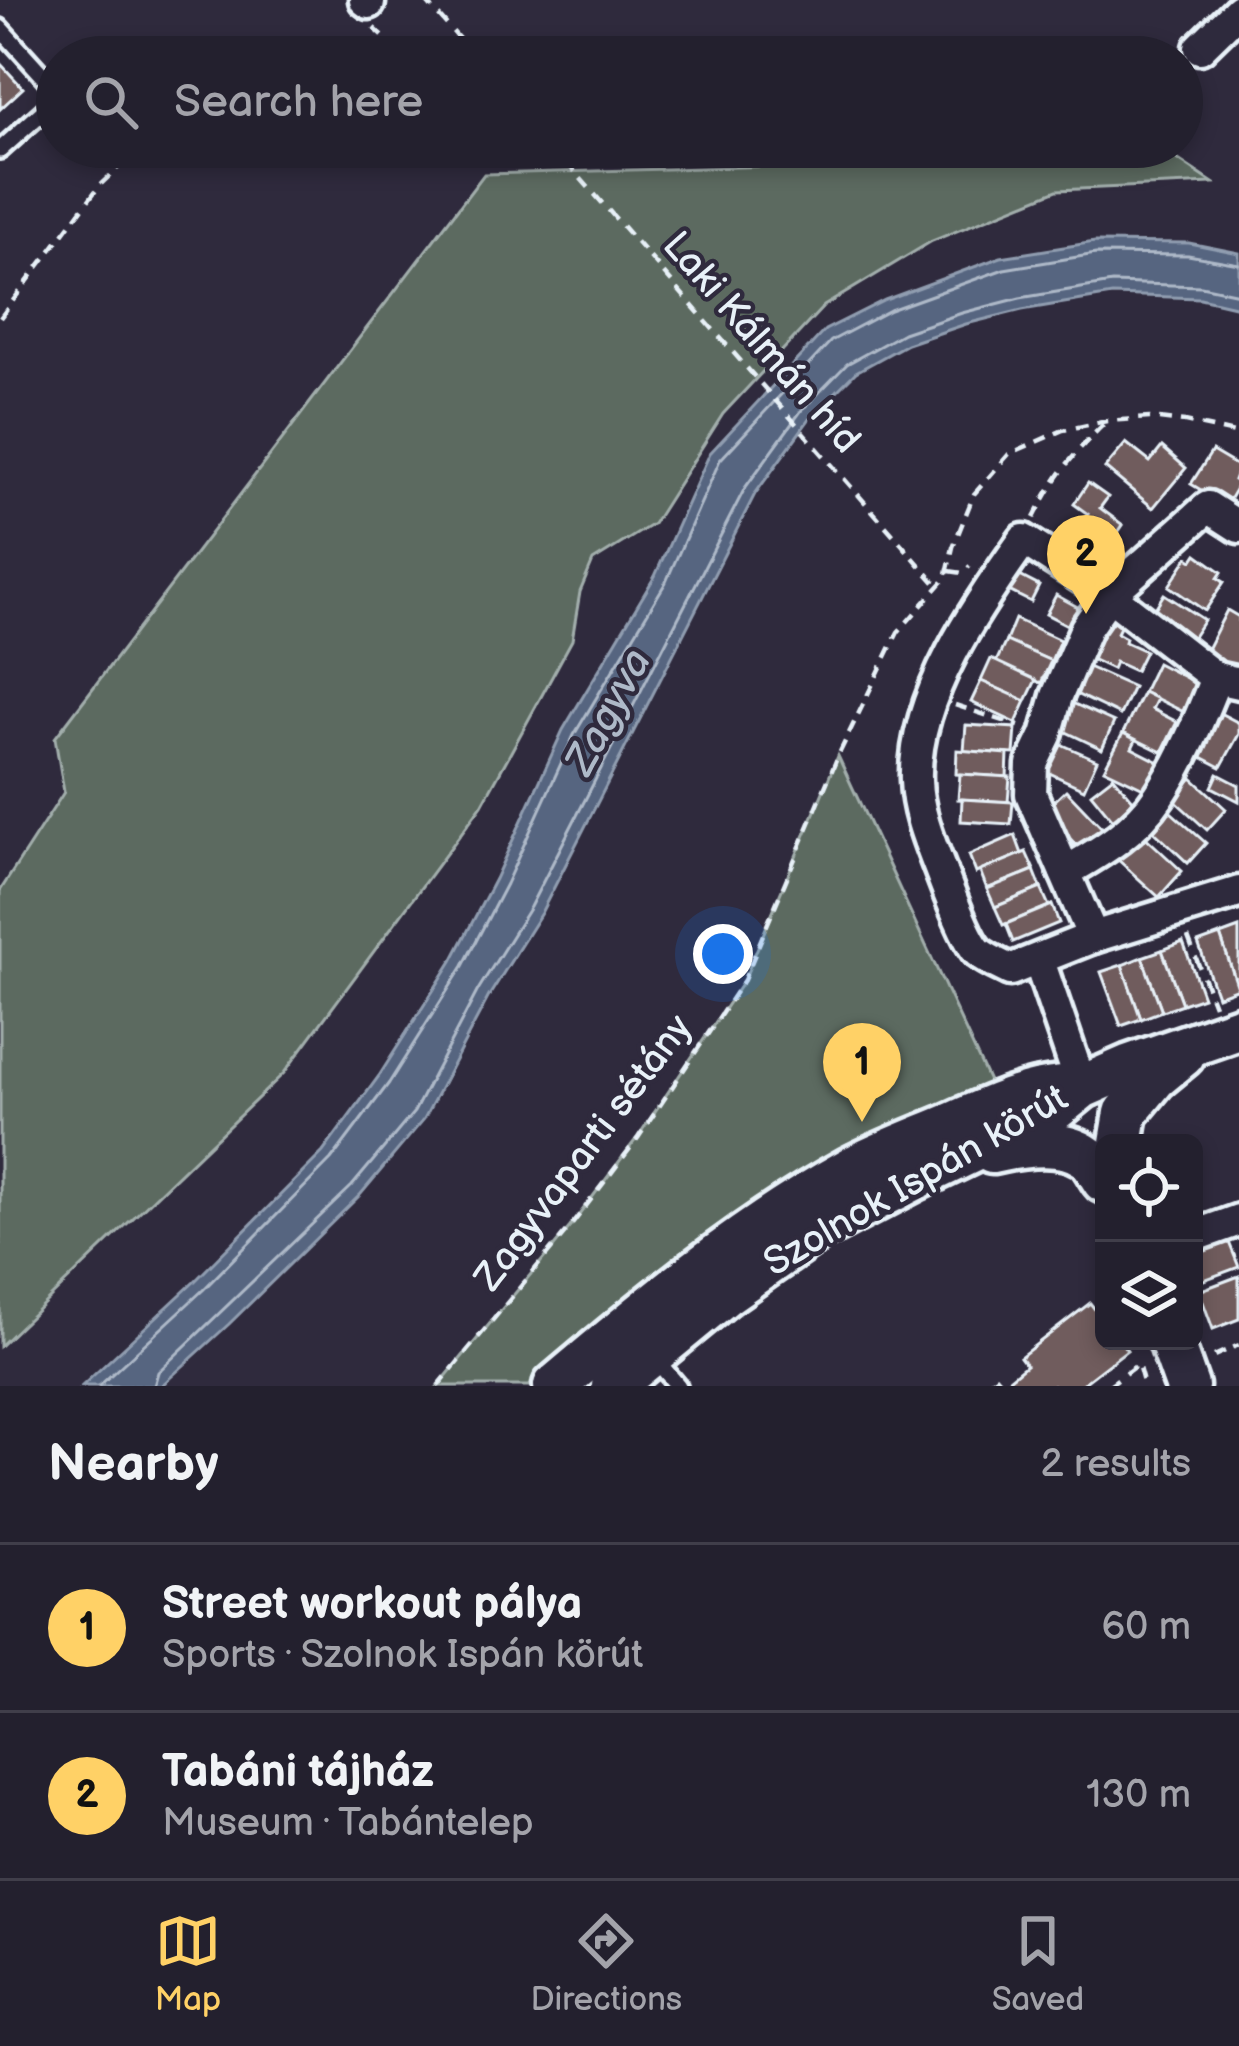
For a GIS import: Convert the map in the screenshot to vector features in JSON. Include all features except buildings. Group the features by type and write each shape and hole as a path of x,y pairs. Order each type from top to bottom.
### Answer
{"street":[{"path":"1203,46 1239,10"},
{"path":"1093,938 1031,794 1032,764 1086,628 1109,595 1208,507 1239,526"},
{"path":"1065,872 1099,853 1158,798 1228,681 1024,540 994,581 947,663 920,735 916,780 922,819 949,894 977,951 1010,970 1239,892"},
{"path":"1039,961 1099,1134"},
{"path":"1082,1088 1221,1034"},
{"path":"1122,1134 1126,1113 1154,1078 1221,1034"},
{"name":"Szolnok Ispán körút","path":"554,1386 724,1294 815,1231 1049,1114 1082,1088"},
{"name":"Szolnok Ispán körút","path":"613,1386 639,1340 704,1264 754,1228 852,1168 999,1103 1039,1090 1082,1088"},
{"path":"961,1157 1015,1147 1059,1147 1087,1157 1095,1168"},
{"path":"1203,1233 1239,1220"},
{"path":"1174,1350 1186,1386"}],"lane":[{"path":"0,28 36,70"},
{"path":"0,150 36,115"},
{"path":"639,1340 679,1386"}],"path":[{"path":"425,0 457,36"},
{"path":"367,2 370,24 383,36"},
{"path":"0,318 100,184 117,168"},
{"name":"Laki Kálmán híd","path":"571,168 940,588"},
{"name":"Zagyvaparti sétány","path":"438,1386 624,1156 744,980 838,756 898,632 946,578 974,494 1009,454 1063,430 1150,418 1239,434"},
{"path":"1024,540 1051,484 1071,456 1107,421"},
{"path":"933,697 1046,735"},
{"path":"1178,911 1221,1034"},
{"path":"1108,1386 1138,1364 1144,1386"}],"green space":[{"path":"707,168 1190,168 1213,183 1057,190 932,241 824,306 723,414 653,524 593,561 580,592 572,640 482,805 284,1073 0,1346 0,891 64,792 55,738 484,174"},
{"path":"838,756 999,1103 555,1386 438,1386 570,1227 744,980"}],"water":[{"name":"Zagyva","path":"1095,242 1189,243 1239,253 1239,307 1200,298 1112,295 1022,310 907,344 856,372 810,418 755,494 541,913 489,996 424,1119 361,1194 161,1386 82,1386 323,1152 379,1076 452,961 563,730 655,576 710,453 825,330 885,300 1001,257"}],"place":[{"name":"Tabáni tájház","path":"1086,614"},
{"name":"Street workout pálya","path":"862,1122"}]}
